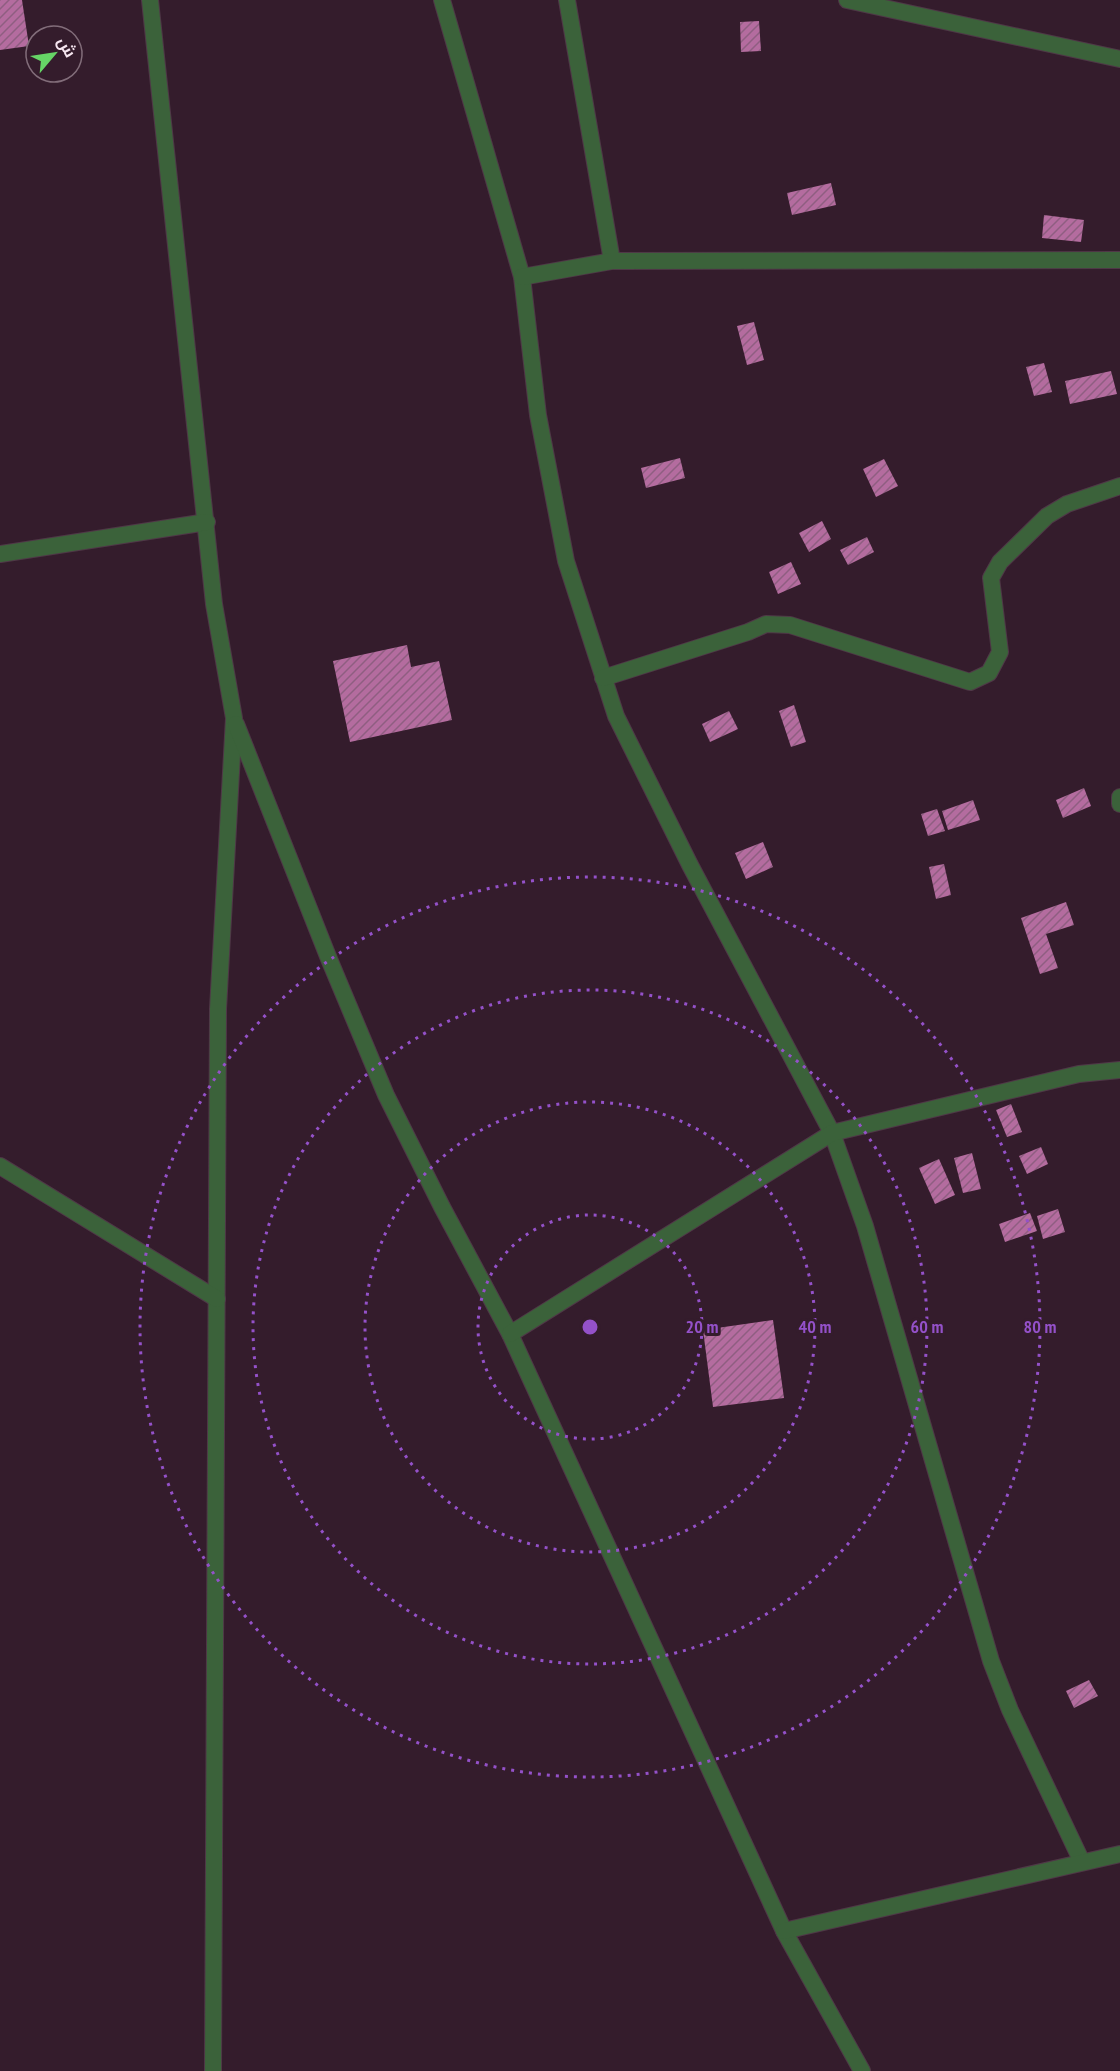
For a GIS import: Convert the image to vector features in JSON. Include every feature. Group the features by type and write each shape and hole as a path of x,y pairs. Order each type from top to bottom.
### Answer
{"street":[{"path":"150,0 214,604 234,718 386,1095 442,1207 510,1334 784,1931 862,2071"},
{"path":"442,0 522,277 538,415 567,561 616,716 690,865 832,1133 865,1226 991,1661 1010,1710 1082,1862"},
{"path":"567,0 612,261"},
{"path":"847,0 1120,59"},
{"path":"522,277 612,261 1120,260"},
{"path":"603,678 766,624 790,625 970,682 989,674 1000,652 991,578 1000,562 1047,516 1067,504 1120,486"},
{"path":"0,554 207,522"},
{"path":"213,2071 218,1009 234,718"},
{"path":"1120,797 1120,804"},
{"path":"510,1334 832,1133 1079,1074 1120,1070"},
{"path":"0,1166 218,1299"},
{"path":"784,1931 1120,1854"}],"building":[{"path":"0,0 22,0 26,24 24,47 0,50"},
{"path":"759,21 761,51 741,52 740,22"},
{"path":"831,183 836,205 792,215 787,193"},
{"path":"1044,215 1084,220 1081,242 1042,238"},
{"path":"754,322 764,360 747,365 737,326"},
{"path":"1044,363 1052,392 1034,396 1026,367"},
{"path":"1111,371 1117,394 1070,404 1065,381"},
{"path":"680,458 685,478 646,488 641,468"},
{"path":"884,459 898,486 876,497 863,469"},
{"path":"822,521 831,539 809,552 799,533"},
{"path":"867,537 874,552 848,565 840,550"},
{"path":"791,562 801,584 778,594 769,572"},
{"path":"407,645 411,667 439,661 452,720 350,742 333,661"},
{"path":"794,705 806,742 791,747 779,711"},
{"path":"729,711 738,729 710,742 702,724"},
{"path":"1084,788 1091,806 1063,818 1056,800"},
{"path":"973,800 980,820 948,830 942,811"},
{"path":"937,809 945,831 928,836 921,814"},
{"path":"763,842 773,867 746,879 735,853"},
{"path":"944,864 951,895 936,899 929,867"},
{"path":"1066,902 1074,925 1046,934 1058,968 1040,974 1021,918"},
{"path":"1011,1104 1022,1132 1007,1137 996,1110"},
{"path":"1041,1147 1048,1164 1027,1174 1019,1156"},
{"path":"972,1153 981,1189 963,1193 954,1158"},
{"path":"939,1159 955,1195 935,1204 919,1168"},
{"path":"1058,1209 1065,1232 1043,1239 1037,1216"},
{"path":"1030,1213 1037,1231 1005,1242 999,1224"},
{"path":"773,1320 784,1398 713,1407 703,1330"},
{"path":"1089,1680 1098,1696 1074,1708 1066,1691"}]}
